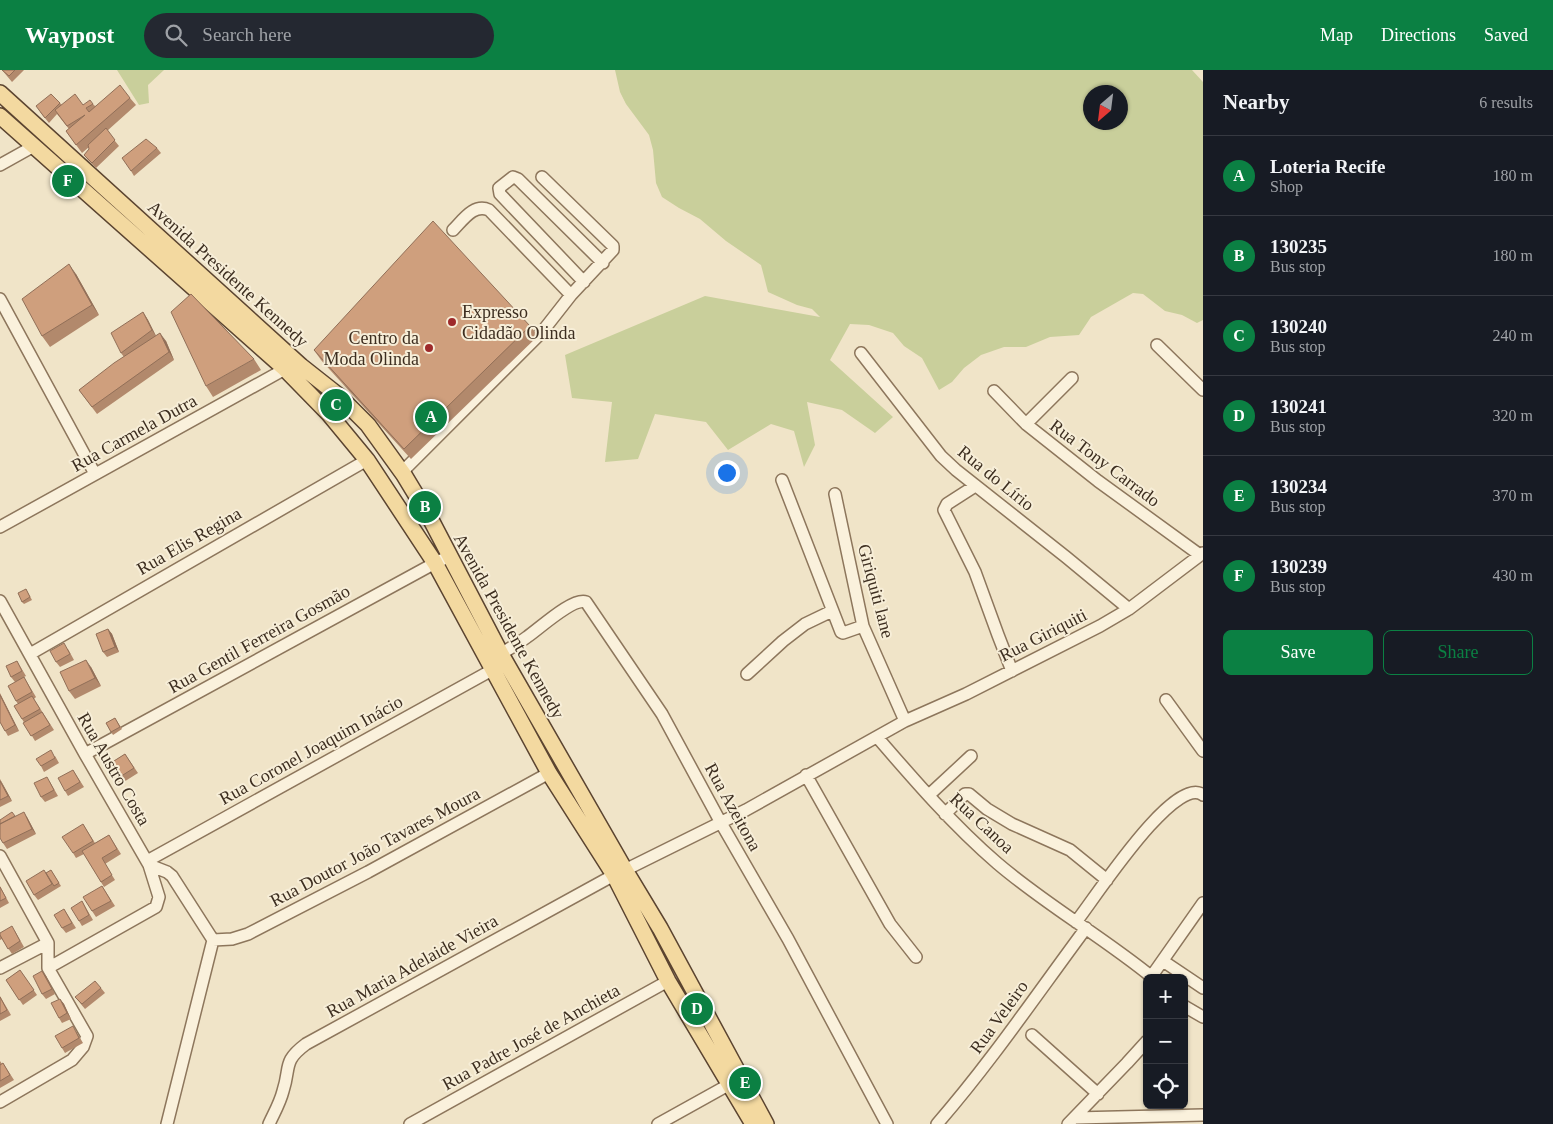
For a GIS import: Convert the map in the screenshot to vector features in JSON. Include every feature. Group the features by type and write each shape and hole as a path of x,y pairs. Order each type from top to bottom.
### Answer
{"main road":[{"name":"Avenida Presidente Kennedy","path":"0,93 294,359 352,408 368,425 402,472 450,556 620,873 668,981 753,1124"},
{"name":"Avenida Presidente Kennedy","path":"0,116 285,369 330,414 367,460 435,563 549,773 665,937 766,1124"}],"street":[{"path":"0,165 34,146"},
{"path":"584,282 500,194 499,188 513,177 518,179 603,263"},
{"path":"402,472 542,332 571,295 603,263 613,250 613,246 542,177"},
{"path":"453,230 477,208 490,210 571,295"},
{"path":"0,299 95,474"},
{"path":"1157,344 1203,390"},
{"name":"Rua do Lírio","path":"861,353 941,456 975,486 1129,609"},
{"name":"Rua Carmela Dutra","path":"0,527 285,369"},
{"path":"1026,424 1072,378"},
{"name":"Rua Tony Carrado","path":"994,391 1026,424 1098,481 1202,554"},
{"name":"Rua Elis Regina","path":"30,654 367,460"},
{"path":"782,480 841,632 863,626"},
{"path":"975,486 947,504 944,510 975,572 1012,671"},
{"name":"Giriquiti lane","path":"835,494 863,626 905,721"},
{"name":"Rua Giriquiti","path":"620,873 746,810 905,721 1012,671 1129,609 1202,554"},
{"name":"Rua Gentil Ferreira Gosmão","path":"85,754 450,556"},
{"name":"Rua Austro Costa","path":"0,601 148,863 159,897 156,907 48,968"},
{"name":"Rua Azeitona","path":"501,654 558,613 580,601 586,602 662,714 721,823 788,939 887,1124"},
{"path":"747,674 805,624 832,611"},
{"name":"Rua Coronel Joaquim Inácio","path":"148,863 492,670"},
{"path":"1166,700 1203,751"},
{"name":"Rua Canoa","path":"882,734 945,814 998,864 1148,974"},
{"path":"929,795 971,756"},
{"name":"Rua Doutor João Tavares Moura","path":"213,940 232,939 248,934 368,872 549,773"},
{"path":"806,775 890,924 916,957"},
{"name":"Rua Veleiro","path":"938,1124 1005,1039 1081,925 1107,880 1151,824 1170,804 1182,796 1194,791 1202,792"},
{"path":"945,814 965,794 969,794 987,809 1012,824 1070,850 1107,880"},
{"path":"0,856 48,943 48,968 87,1036 83,1047 72,1060 0,1102"},
{"path":"148,863 172,876 213,940 167,1124"},
{"name":"Rua Maria Adelaide Vieira","path":"269,1124 286,1083 288,1062 306,1044 620,873"},
{"path":"1154,974 1203,903"},
{"path":"0,968 48,943"},
{"path":"1163,961 1203,988"},
{"name":"Rua Padre José de Anchieta","path":"410,1124 668,981"},
{"path":"1188,1008 1203,1017"},
{"path":"1032,1035 1098,1094"},
{"path":"1072,1121 1143,1044"},
{"path":"658,1124 730,1084"},
{"path":"1072,1121 1203,1115"}],"green space":[{"path":"117,70 164,70 148,85 149,103 139,105"},
{"path":"615,70 1192,70 1203,82 1203,320 1197,323 1182,315 1165,311 1143,294 1133,293 1091,317 1079,335 1050,337 1026,347 1004,347 981,355 964,368 952,382 939,390 922,358 904,346 893,333 869,325 850,324 830,360 893,417 875,433 842,410 807,402 815,445 804,467 794,431 771,424 728,450 706,422 655,414 638,459 605,462 612,402 572,398 565,355 705,296 820,317 812,309 797,305 768,292 761,265 726,241 700,219 662,197 656,183 653,150 649,135 626,104 620,92"}],"building":[{"path":"2,70 15,70 9,76"},
{"path":"120,85 130,98 76,145 66,131 85,115 67,126 55,110 75,94 83,105 90,100 93,104 86,108 89,112"},
{"path":"51,94 60,103 45,118 36,106"},
{"path":"106,128 115,140 92,163 84,155 89,149 88,145"},
{"path":"146,139 157,148 131,171 122,158"},
{"name":"Centro da Moda Olinda","path":"433,221 530,326 404,449 314,350"},
{"path":"69,264 92,305 42,336 22,299"},
{"path":"191,294 254,359 206,386 171,312"},
{"path":"143,312 152,330 121,353 111,333"},
{"path":"160,333 169,352 92,407 79,390 114,363"},
{"path":"26,589 30,597 22,602 18,593"},
{"path":"108,629 115,647 103,652 96,634"},
{"path":"64,643 70,654 56,662 50,651"},
{"path":"86,660 95,678 69,691 60,672"},
{"path":"17,661 22,671 11,677 6,666"},
{"path":"24,677 32,692 16,701 8,686"},
{"path":"0,695 15,725 5,731 0,722"},
{"path":"32,696 40,709 22,719 14,706"},
{"path":"42,712 50,725 31,736 23,723"},
{"path":"115,718 120,727 111,732 106,723"},
{"path":"51,750 55,758 41,766 36,759"},
{"path":"125,754 134,768 115,780 106,766"},
{"path":"73,770 80,782 65,791 58,778"},
{"path":"47,777 54,790 41,797 34,783"},
{"path":"0,781 8,796 0,800"},
{"path":"12,812 15,816 0,824 0,820"},
{"path":"24,812 32,829 3,843 0,838 0,824"},
{"path":"83,824 93,841 73,853 62,837"},
{"path":"109,835 117,849 102,858 112,875 101,882 82,851"},
{"path":"44,870 52,884 34,895 26,881"},
{"path":"51,870 59,883 54,886 46,873"},
{"path":"102,886 111,901 92,911 83,897"},
{"path":"0,887 6,898 0,901"},
{"path":"82,901 89,915 79,921 71,908"},
{"path":"64,909 72,923 62,928 54,915"},
{"path":"12,926 20,941 8,949 0,933"},
{"path":"20,970 34,990 19,1000 6,980"},
{"path":"42,971 52,989 42,994 33,976"},
{"path":"95,981 101,988 82,1004 75,997"},
{"path":"0,997 7,1010 0,1014"},
{"path":"60,999 67,1013 59,1018 51,1003"},
{"path":"73,1026 79,1038 62,1048 55,1036"},
{"path":"3,1063 10,1075 0,1081 0,1065"}],"place":[{"name":"130239","path":"68,181"},
{"name":"Expresso Cidadão Olinda","path":"452,322"},
{"name":"Centro da Moda Olinda","path":"429,348"},
{"name":"130240","path":"336,405"},
{"name":"Loteria Recife","path":"431,417"},
{"name":"130235","path":"425,507"},
{"name":"130241","path":"697,1009"},
{"name":"130234","path":"745,1083"}]}
